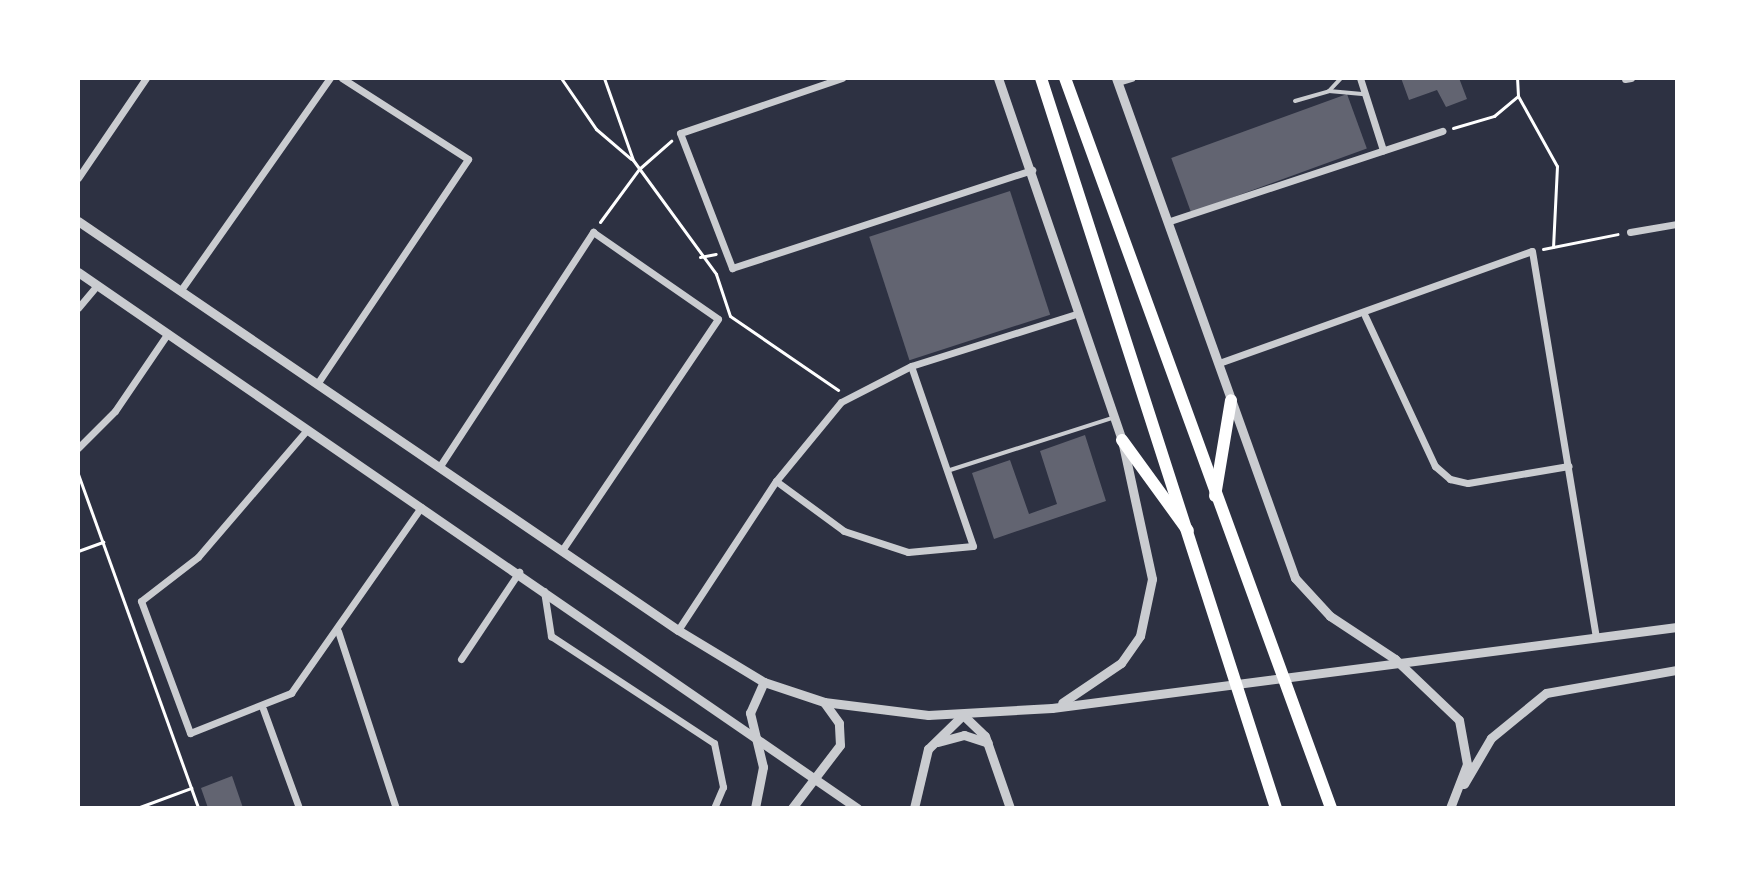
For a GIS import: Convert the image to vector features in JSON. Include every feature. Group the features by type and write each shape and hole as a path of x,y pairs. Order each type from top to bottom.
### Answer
{"main road":[{"path":"1041,78 1194,540 1276,808"},
{"path":"1065,78 1215,496 1286,672 1331,808"},
{"path":"1215,496 1231,400"},
{"path":"1122,440 1194,540"}],"street":[{"path":"78,178 146,78"},
{"path":"183,287 330,78"},
{"path":"317,384 468,159 342,78"},
{"path":"842,78 680,133 732,268 1032,170"},
{"path":"998,78 1032,170 1076,314 1122,440 1149,553 1149,603 1121,663 1094,688 1052,708"},
{"path":"1131,78 1117,80 1170,221 1295,578 1330,616 1395,659 1459,720 1467,764 1450,808"},
{"path":"1360,78 1383,150"},
{"path":"1170,221 1442,131"},
{"path":"78,221 183,287 317,384 678,630 764,682 824,702 963,715 1052,708 1286,672 1677,627"},
{"path":"1630,232 1677,224"},
{"path":"440,466 593,232 718,319 562,550"},
{"path":"1219,363 1365,316 1532,251 1596,638"},
{"path":"78,272 306,431 751,730 857,808"},
{"path":"78,308 97,285"},
{"path":"678,630 776,481 849,398 911,366 1076,314"},
{"path":"1365,316 1435,466 1450,479 1468,483 1569,466"},
{"path":"78,448 115,411 168,333"},
{"path":"776,481 857,536 908,552 973,546 911,366"},
{"path":"306,431 198,557 141,601 190,733 263,709 291,693 338,631 421,507"},
{"path":"461,659 519,572"},
{"path":"544,589 551,636 714,743 723,787 714,808"},
{"path":"338,631 396,808"},
{"path":"1450,808 1491,738 1546,693 1677,670"},
{"path":"755,808 763,767 751,730 751,704 764,682"},
{"path":"792,808 812,776 840,745 839,723 824,702"},
{"path":"263,709 299,808"},
{"path":"963,715 988,743 1010,808"},
{"path":"914,808 928,749 963,715"},
{"path":"928,749 964,735 988,743"}],"lane":[{"path":"1329,91 1341,78"},
{"path":"1295,101 1329,91 1365,94"},
{"path":"947,471 1113,417"}],"path":[{"path":"561,78 596,129 633,160"},
{"path":"604,78 633,160 700,257 716,274 730,316 849,398"},
{"path":"1517,78 1518,96 1557,166 1553,247"},
{"path":"1442,131 1494,116 1518,96"},
{"path":"593,232 639,169 680,133"},
{"path":"1532,251 1630,232"},
{"path":"700,257 724,253"},
{"path":"78,474 198,808"},
{"path":"78,551 103,542"},
{"path":"137,808 191,788"},
{"path":"153,802 155,808"}],"building":[{"path":"1401,78 1459,78 1467,99 1446,107 1437,90 1409,100"},
{"path":"1347,94 1367,149 1191,212 1171,158"},
{"path":"1010,191 1050,315 909,360 869,237"},
{"path":"1085,435 1106,501 994,539 972,473 1010,460 1029,514 1057,504 1040,451"},
{"path":"232,776 243,808 208,808 201,788"}]}
